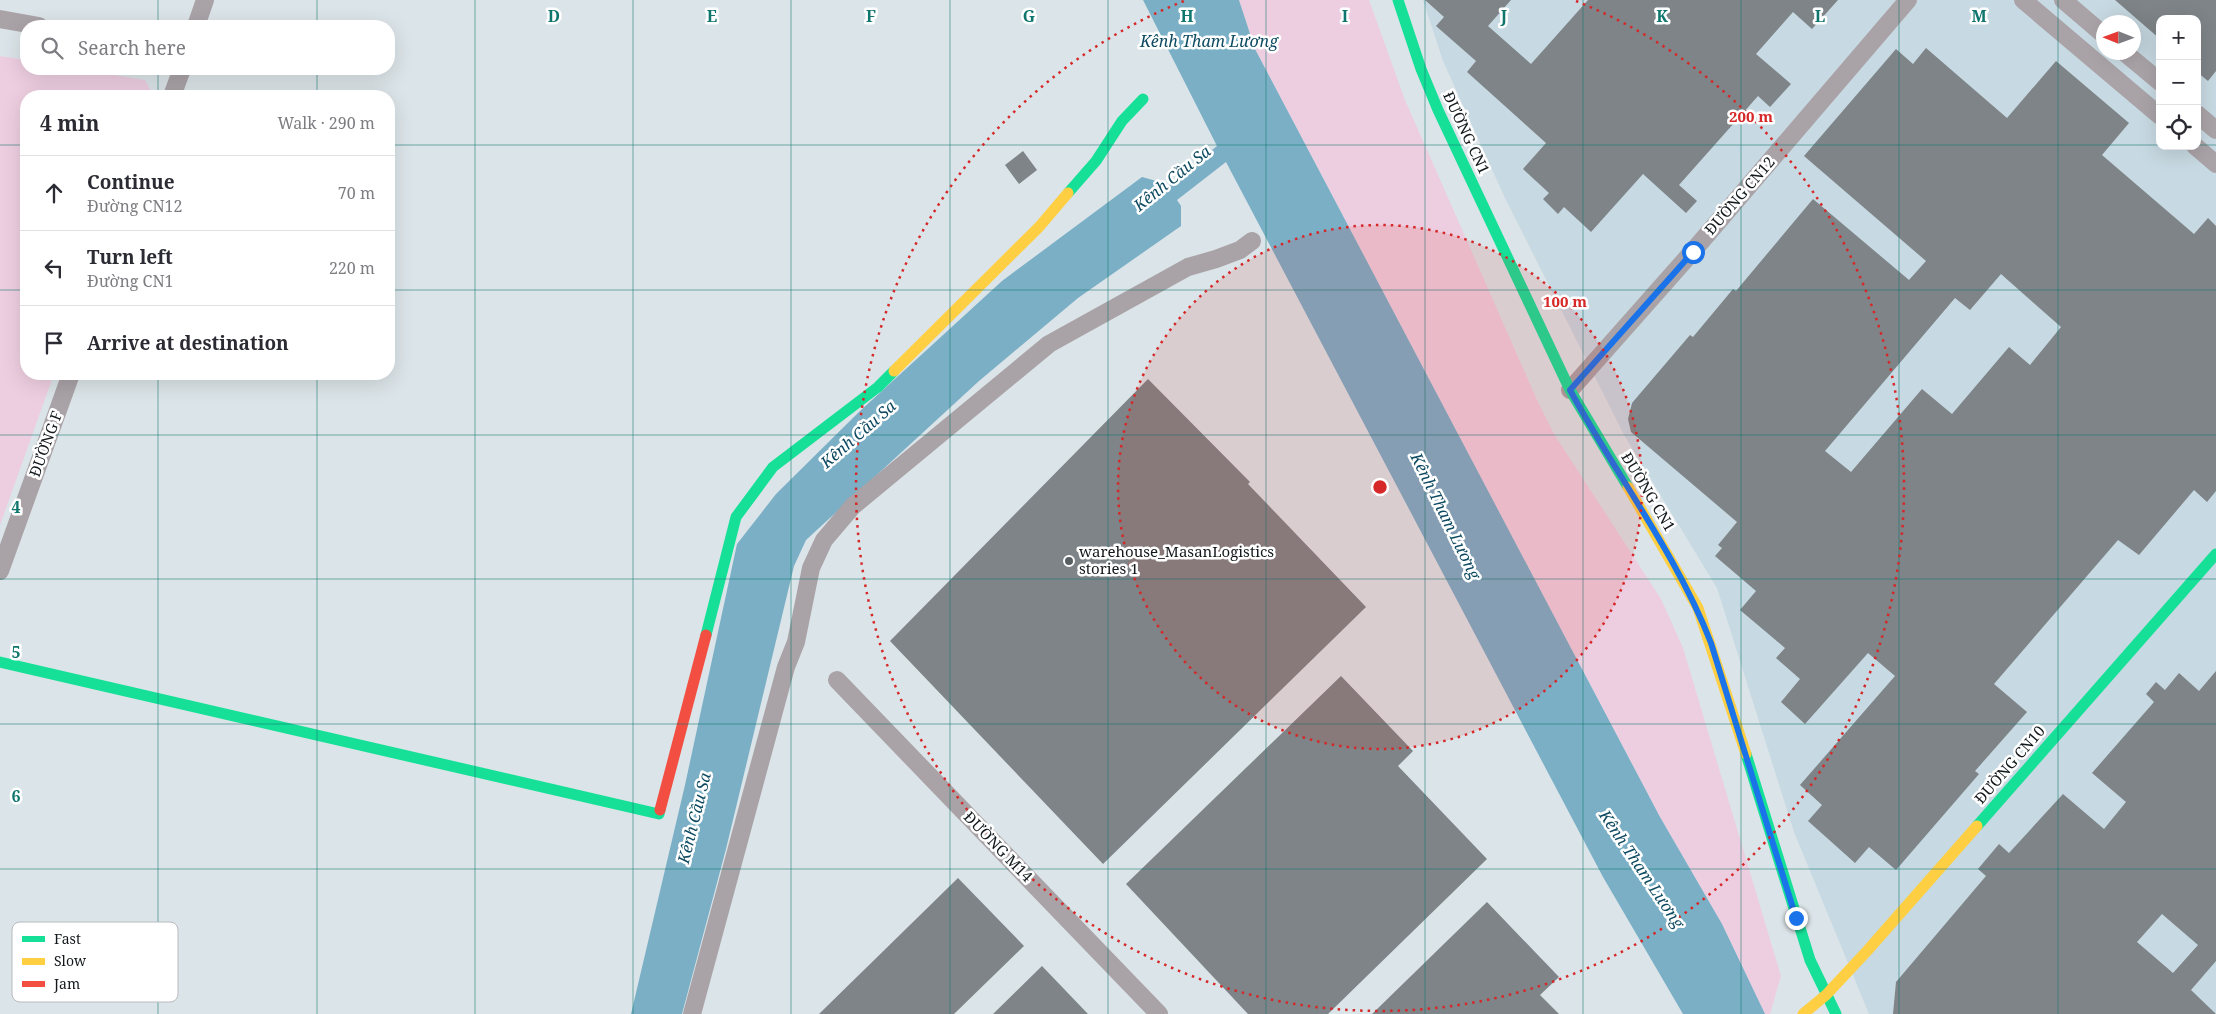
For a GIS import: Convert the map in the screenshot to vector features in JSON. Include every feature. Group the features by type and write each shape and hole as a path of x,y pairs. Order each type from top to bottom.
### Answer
{"street":[{"path":"198,20 205,0"},
{"name":"ĐƯỜNG CN1","path":"1398,0 1421,69 1438,110 1570,390 1681,576 1698,608 1711,643 1810,960 1836,1014"},
{"name":"ĐƯỜNG CN12","path":"1570,390 1693,252 1908,0"},
{"path":"2023,0 2156,113"},
{"path":"2063,0 2096,28"},
{"path":"0,19 20,23"},
{"path":"2134,60 2156,79"},
{"path":"174,90 180,75"},
{"path":"0,662 659,814 736,517 773,467 878,387 1038,227 1096,161 1122,121 1143,99"},
{"path":"2201,117 2216,130"},
{"path":"2200,150 2216,164"},
{"path":"692,1014 786,667 796,642 811,568 824,540 853,506 1049,344 1188,267 1216,260 1240,250 1252,241"},
{"name":"ĐƯỜNG F","path":"0,571 70,380"},
{"name":"ĐƯỜNG CN10","path":"1803,1014 1826,995 2216,554"},
{"name":"ĐƯỜNG M14","path":"837,680 1160,1014"}],"shaded area":[{"path":"1239,0 1369,0 1405,100 1537,400 1554,434 1661,599 1683,648 1781,976 1770,1014 1765,1014 1722,924 1660,817 1255,49"},
{"path":"1423,0 2216,0 2216,1014 1869,1014 1794,832 1717,588 1624,435 1505,198 1443,61"},
{"path":"0,56 20,59 20,75 114,75 145,80 151,90 20,90 20,380 52,380 0,525"}],"water":[{"name":"Kênh Tham Lương","path":"1143,0 1239,0 1255,49 1660,817 1722,924 1765,1014 1683,1014 1603,877 1226,162 1177,200 1181,206 1181,226 1078,298 979,381 806,540 794,566 726,849 682,1014 631,1014 685,785 737,544 776,494 860,411 1002,281 1142,177 1160,182 1167,187 1217,146"}],"building":[{"path":"1425,0 1511,0 1488,26 1531,64 1588,0 1838,0 1812,29 1793,12 1756,54 1791,84 1770,107 1758,96 1679,185 1697,201 1686,213 1643,174 1591,232 1564,207 1558,214 1543,199 1549,193 1523,169 1546,143 1467,72 1476,61 1436,26 1444,17"},
{"path":"2115,0 2216,0 2216,71 2208,81 2201,75 2201,15 2156,15 2156,36 2141,23 2141,15 2132,15"},
{"path":"1926,48 2007,118 2056,61 2129,123 2102,155 2194,234 2208,218 2216,226 2216,491 2207,502 2194,490 2139,555 2118,540 1994,684 2027,712 1975,771 1979,774 1896,870 1869,847 1855,863 1808,821 1822,805 1800,785 1895,676 1868,653 1805,724 1781,702 1800,679 1776,658 1785,648 1740,610 1756,591 1715,556 1722,548 1718,545 1737,522 1631,432 1628,419 1632,403 1690,335 1693,337 1733,289 1736,291 1813,199 1909,280 1926,261 1804,156 1896,49 1913,64","holes":["2001,274 2061,327 2030,365 2009,347 1952,414 1922,389 1851,472 1825,451 1955,298 1970,310"]},
{"path":"1023,151 1037,170 1019,184 1005,165"},
{"path":"1148,379 1250,482 1248,484 1366,607 1103,864 890,641"},
{"path":"2216,671 2216,961 2191,990 2216,1014 1893,1014 1896,982 1986,876 1978,869 1999,844 2009,853 2063,794 2104,829 2126,802 2092,773 2154,702 2146,694 2156,682 2165,690 2179,673 2199,691","holes":["2162,914 2198,945 2173,973 2137,942"]},
{"path":"1341,676 1413,751 1398,766 1487,859 1328,1014 1248,1014 1126,884"},
{"path":"958,878 1024,946 954,1014 819,1014"},
{"path":"1487,902 1559,977 1540,995 1559,1014 1372,1014"},
{"path":"1042,966 1088,1014 993,1014"}],"traffic: fast":[{"path":"1398,0 1421,69 1438,110 1570,390 1628,487"},
{"path":"1068,193 1096,161 1122,121 1143,99"},
{"path":"706,635 736,517 773,467 878,387 894,371"},
{"path":"1977,826 2216,554"},
{"path":"0,662 659,814 660,810"},
{"path":"1746,754 1810,960 1836,1014"}],"traffic: slow":[{"path":"894,371 1039,227 1068,193"},
{"path":"1628,487 1698,608 1746,754"},
{"path":"1803,1014 1826,995 1867,951 1977,826"}],"traffic: jam":[{"path":"660,810 706,635"}],"place":[{"name":"warehouse_MasanLogistics stories 1","path":"1069,561"}],"route":[{"path":"1693,252 1570,390 1681,576 1698,608 1711,643 1796,918"}],"water label":[{"name":"Kênh Cầu Sa","path":"1172,178"},
{"name":"Kênh Cầu Sa","path":"858,434"},
{"name":"Kênh Cầu Sa","path":"694,818"}]}
